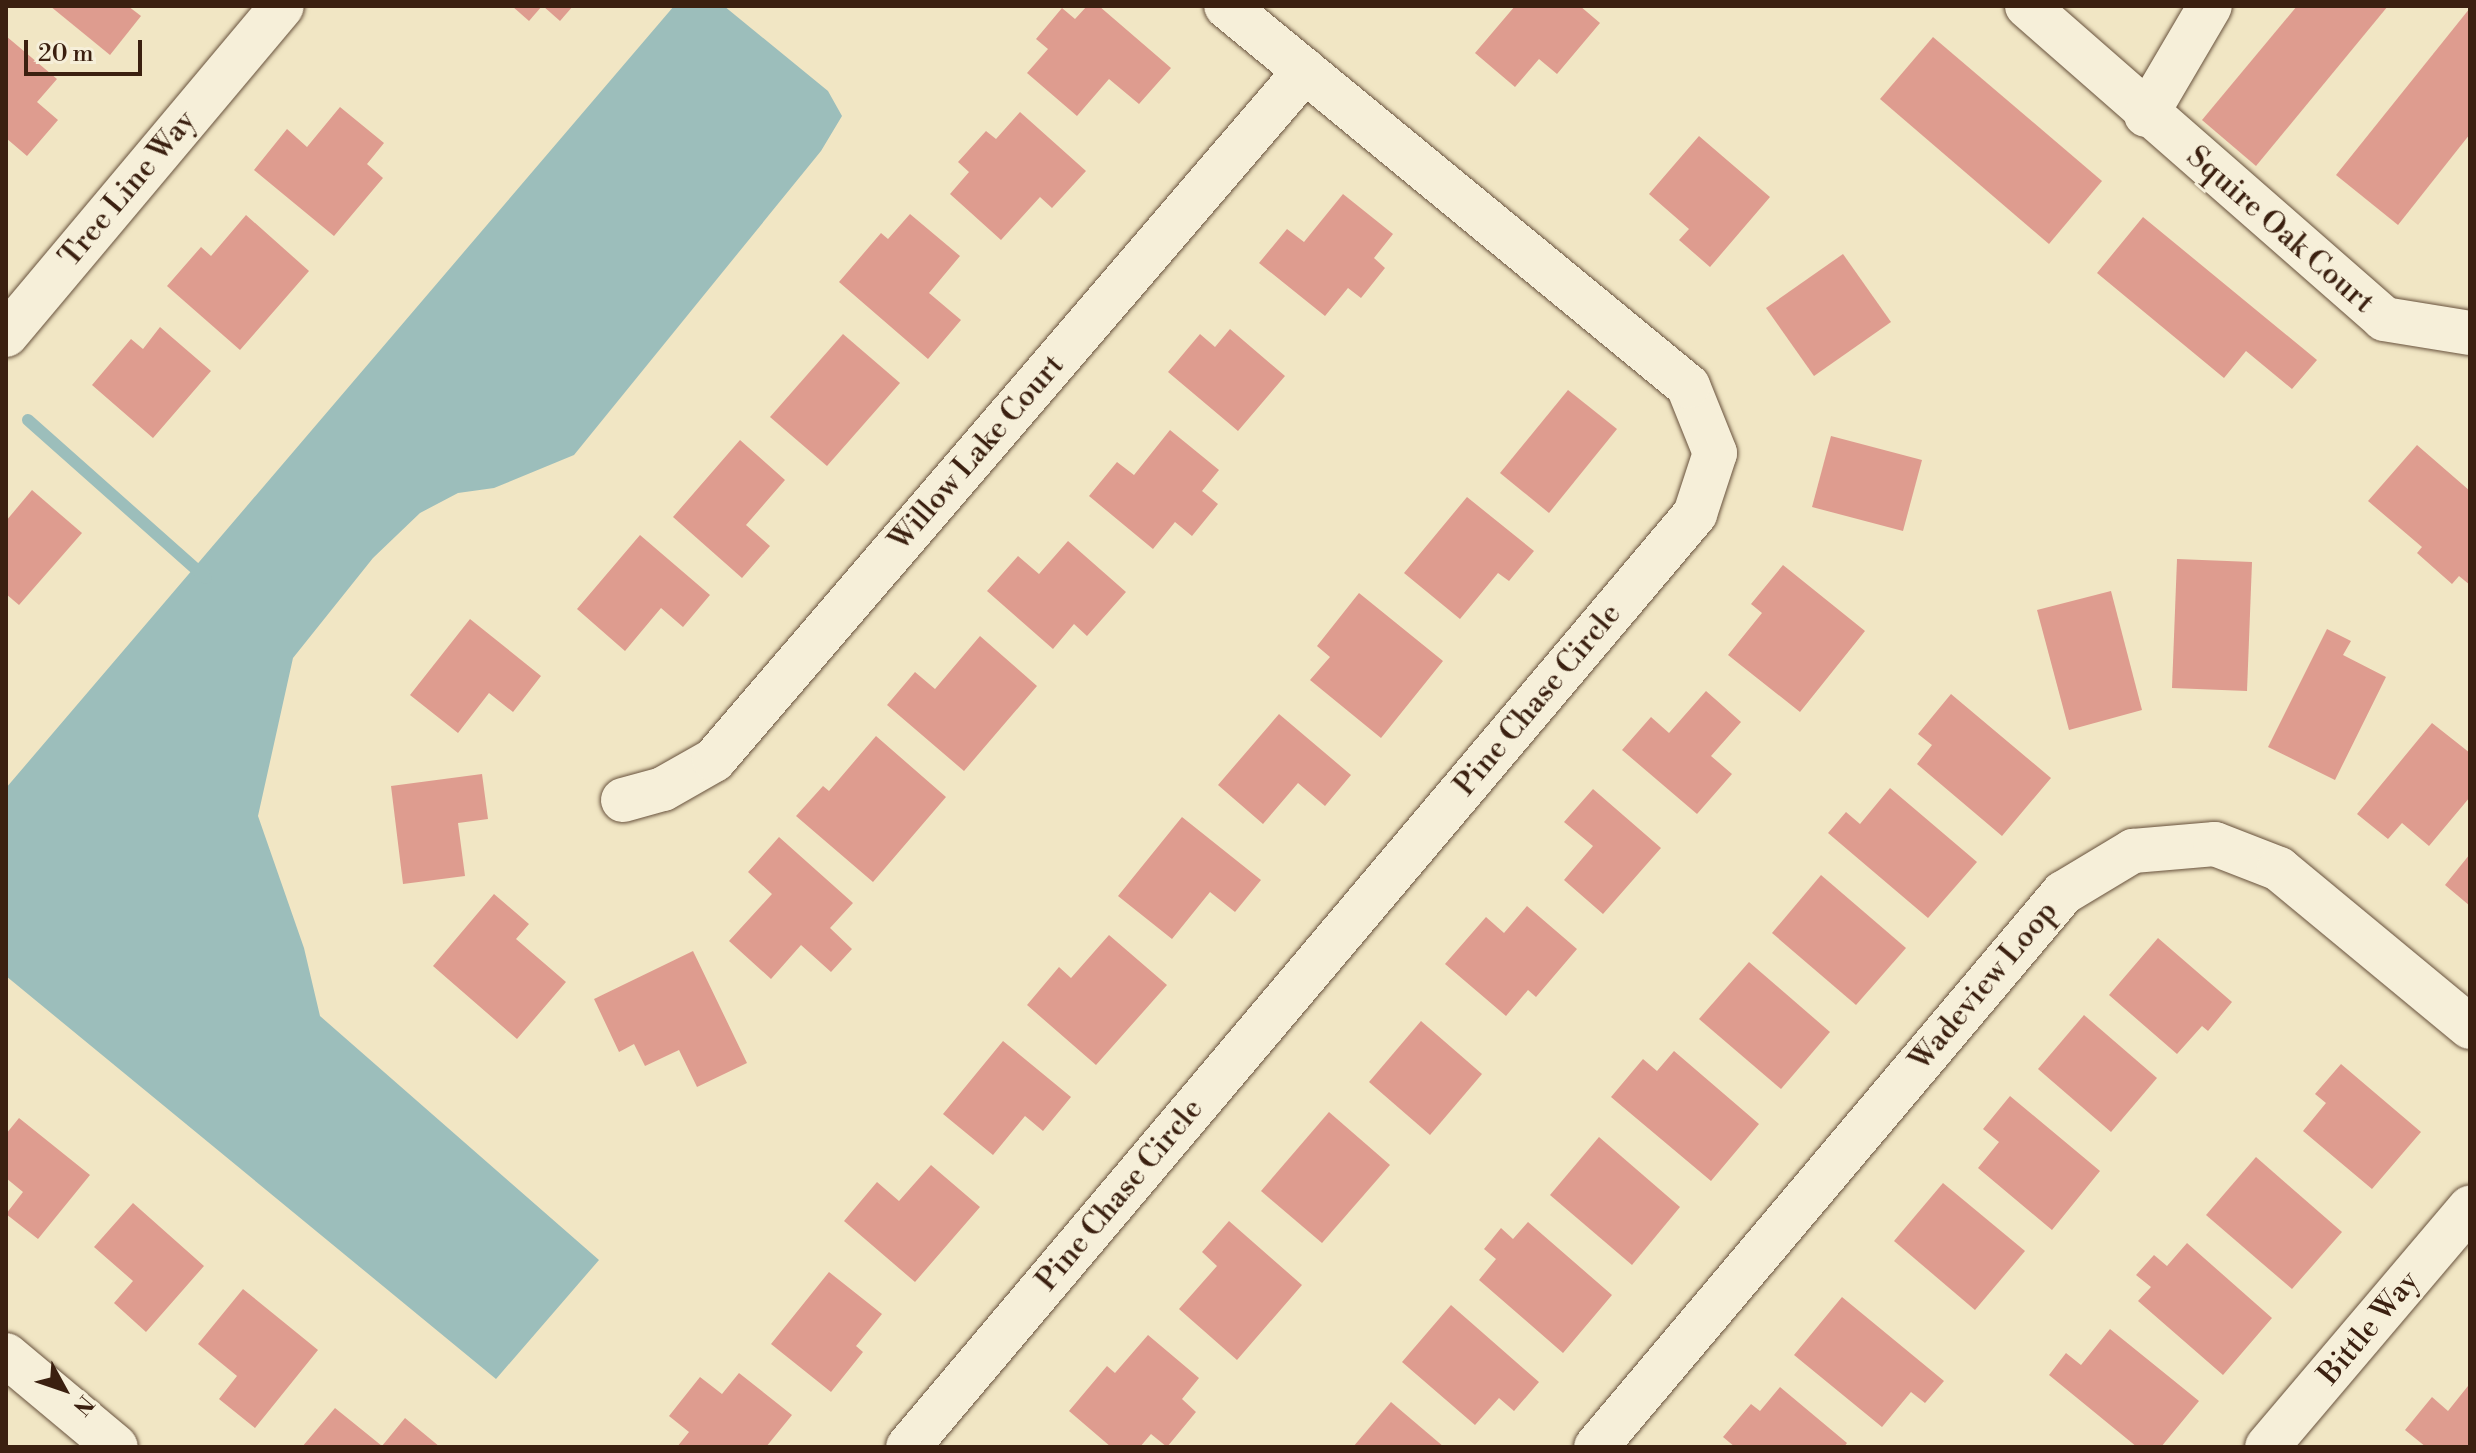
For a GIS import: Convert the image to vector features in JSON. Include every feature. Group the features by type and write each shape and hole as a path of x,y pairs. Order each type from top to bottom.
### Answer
{"street":[{"name":"Tree Line Way","path":"6,335 282,6"},
{"name":"Pine Chase Circle","path":"908,1447 1695,514 1715,453 1688,386 1226,6"},
{"name":"Squire Oak Court","path":"2027,6 2146,115 2384,319 2470,333"},
{"path":"2146,115 2210,6"},
{"name":"Willow Lake Court","path":"623,800 663,789 714,760 1305,71"},
{"name":"Wadeview Loop","path":"1596,1447 2063,893 2133,851 2215,844 2279,869 2470,1027"},
{"name":"Bittle Way","path":"2267,1447 2470,1208"},
{"path":"6,1355 116,1447"}],"water":[{"path":"674,6 724,6 828,91 842,116 821,151 574,455 494,488 458,493 420,513 373,558 293,658 258,816 304,948 320,1016 599,1260 496,1379 6,976 6,788"}],"building":[{"path":"50,6 128,6 141,16 110,55"},
{"path":"512,6 542,6 529,21"},
{"path":"543,6 573,6 560,21"},
{"path":"1087,6 1099,6 1171,68 1139,104 1109,79 1077,116 1027,73 1048,49 1036,39 1062,8 1075,19"},
{"path":"1515,6 1580,6 1600,23 1557,74 1539,59 1515,87 1475,53"},
{"path":"2297,6 2388,6 2256,166 2202,120"},
{"path":"2470,8 2470,134 2398,225 2336,175"},
{"path":"6,36 57,79 37,102 58,120 27,156 6,138"},
{"path":"1933,37 2102,181 2049,244 1880,99"},
{"path":"340,107 384,143 367,164 383,178 334,236 254,170 287,129 307,147"},
{"path":"1020,112 1086,171 1052,208 1040,197 1001,240 950,194 969,172 958,162 986,131 996,139"},
{"path":"1699,136 1770,197 1710,267 1679,240 1689,229 1649,194"},
{"path":"1343,194 1393,234 1374,258 1385,268 1361,298 1348,288 1325,316 1259,263 1287,229 1304,242"},
{"path":"910,214 960,256 929,293 961,320 928,359 839,282 881,233 888,239"},
{"path":"246,215 309,271 240,350 167,286 201,247 211,256"},
{"path":"2143,217 2317,360 2292,389 2246,351 2224,378 2097,273"},
{"path":"1843,254 1891,322 1814,376 1766,308"},
{"path":"160,327 211,371 153,438 92,385 131,339 143,349"},
{"path":"1230,329 1285,376 1238,431 1168,372 1200,334 1215,347"},
{"path":"843,334 900,383 827,466 770,417"},
{"path":"1568,390 1617,429 1549,513 1500,473"},
{"path":"1170,430 1219,470 1202,491 1218,504 1192,536 1175,522 1153,549 1089,496 1117,462 1134,475"},
{"path":"1831,436 1922,460 1903,531 1812,507"},
{"path":"740,440 785,480 746,525 770,546 742,578 673,517"},
{"path":"2417,445 2470,491 2470,585 2459,576 2452,584 2417,553 2422,547 2368,501"},
{"path":"32,490 82,533 19,605 6,594 6,521"},
{"path":"1467,497 1534,551 1509,581 1498,573 1460,619 1404,573"},
{"path":"640,535 710,595 683,627 661,608 625,651 577,609"},
{"path":"1068,541 1126,592 1087,636 1074,624 1053,649 987,591 1018,556 1039,574"},
{"path":"2177,559 2252,562 2247,691 2172,688"},
{"path":"1783,565 1865,631 1800,712 1728,655 1762,613 1751,604"},
{"path":"2111,591 2142,710 2069,730 2037,610"},
{"path":"1359,593 1443,661 1381,738 1310,680 1330,657 1317,646"},
{"path":"470,619 541,676 513,712 489,693 458,733 410,695"},
{"path":"2327,629 2351,641 2343,655 2386,677 2335,780 2268,747"},
{"path":"980,636 1037,686 964,771 887,705 915,672 935,689"},
{"path":"1706,691 1741,722 1711,756 1732,774 1697,814 1622,750 1651,717 1669,733"},
{"path":"1951,694 2051,778 2002,836 1917,764 1932,745 1918,734"},
{"path":"1279,714 1351,775 1325,806 1298,783 1263,824 1218,785"},
{"path":"2432,723 2470,753 2470,797 2429,846 2402,823 2388,839 2357,814"},
{"path":"876,736 946,797 873,882 796,816 823,786 829,791"},
{"path":"482,774 488,819 458,823 465,876 403,884 391,786"},
{"path":"1890,788 1977,862 1928,918 1828,833 1846,812 1860,824"},
{"path":"1593,789 1661,848 1603,914 1564,880 1593,846 1564,822"},
{"path":"1182,817 1261,880 1235,912 1210,892 1172,939 1118,896"},
{"path":"779,837 853,903 830,928 852,949 831,972 801,945 771,979 729,941 772,894 748,872"},
{"path":"2470,854 2470,906 2445,885"},
{"path":"1821,875 1906,948 1856,1005 1772,933"},
{"path":"494,894 529,924 516,939 566,982 517,1039 433,966"},
{"path":"1527,906 1577,949 1536,997 1528,990 1506,1016 1445,964 1486,917 1504,933"},
{"path":"1109,935 1167,985 1096,1065 1027,1005 1059,967 1071,978"},
{"path":"2158,938 2232,1002 2208,1031 2202,1026 2177,1054 2109,995"},
{"path":"693,951 747,1063 697,1087 679,1050 645,1066 634,1044 619,1052 594,999"},
{"path":"1749,962 1830,1032 1781,1089 1699,1019"},
{"path":"2084,1015 2157,1078 2111,1132 2038,1069"},
{"path":"1421,1021 1482,1074 1430,1135 1369,1082"},
{"path":"1003,1041 1071,1097 1043,1131 1025,1116 993,1155 943,1114"},
{"path":"1674,1051 1759,1124 1711,1181 1611,1097 1643,1059 1657,1071"},
{"path":"2341,1064 2421,1132 2372,1189 2303,1131 2326,1103 2315,1094"},
{"path":"2010,1096 2100,1171 2052,1230 1978,1168 1999,1142 1983,1129"},
{"path":"1329,1112 1390,1165 1322,1243 1261,1191"},
{"path":"19,1118 90,1175 38,1239 6,1214 23,1192 6,1178 6,1134"},
{"path":"1599,1137 1680,1207 1632,1265 1550,1195"},
{"path":"2256,1157 2342,1232 2292,1289 2206,1215"},
{"path":"931,1165 980,1207 915,1282 844,1221 877,1182 899,1201"},
{"path":"1943,1183 2025,1251 1975,1310 1894,1241"},
{"path":"133,1203 204,1266 146,1332 114,1303 133,1281 94,1247"},
{"path":"1229,1221 1302,1285 1237,1360 1179,1309 1217,1266 1202,1252"},
{"path":"1528,1222 1612,1295 1563,1353 1479,1280 1496,1259 1484,1249 1501,1228 1513,1239"},
{"path":"2187,1243 2272,1318 2223,1375 2138,1301 2151,1287 2136,1275 2154,1255 2167,1266"},
{"path":"829,1272 882,1314 856,1346 863,1352 831,1392 771,1344"},
{"path":"243,1289 318,1350 255,1428 219,1399 237,1376 198,1344"},
{"path":"1842,1297 1944,1381 1925,1403 1911,1392 1882,1427 1794,1355"},
{"path":"1451,1305 1539,1382 1514,1411 1499,1398 1475,1425 1402,1362"},
{"path":"2110,1329 2199,1401 2161,1447 2137,1447 2049,1375 2066,1353 2081,1365"},
{"path":"1148,1335 1199,1378 1182,1399 1196,1412 1167,1447 1151,1434 1140,1447 1111,1447 1069,1411 1107,1366 1115,1373"},
{"path":"739,1373 792,1415 766,1447 677,1447 689,1432 669,1416 700,1377 722,1394"},
{"path":"2468,1386 2470,1447 2426,1447 2405,1430 2432,1397 2448,1411"},
{"path":"1780,1387 1847,1443 1844,1447 1735,1447 1723,1437 1751,1404 1760,1411"},
{"path":"1391,1402 1444,1447 1353,1447"},
{"path":"335,1408 382,1446 405,1418 440,1447 302,1447"}],"waterway":[{"path":"28,420 206,578"}]}
